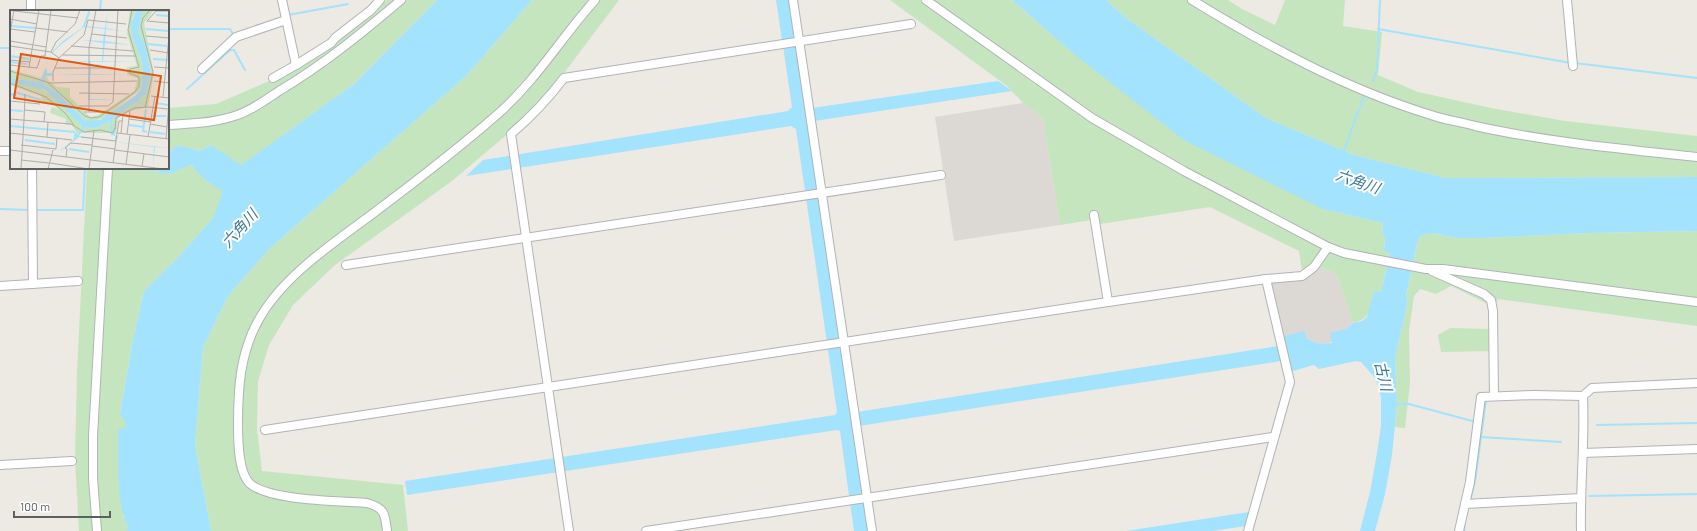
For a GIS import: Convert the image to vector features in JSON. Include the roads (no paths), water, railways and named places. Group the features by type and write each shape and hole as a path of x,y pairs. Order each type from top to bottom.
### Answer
{"street":[{"path":"282,0 296,65"},
{"path":"273,78 331,43 335,38 371,10 380,0"},
{"path":"169,125 195,124 224,119 243,113 259,105 324,63 401,0"},
{"path":"387,531 385,518 378,506 367,503 278,496 260,491 246,480 242,470 239,444 238,402 239,380 245,351 258,320 276,295 296,274 331,245 446,158 502,111 528,86 595,0"},
{"path":"793,0 792,41 810,115 815,194 837,343 855,419 860,499 872,531"},
{"path":"926,0 1092,118 1184,171 1328,247 1385,261 1426,268 1697,302"},
{"path":"1192,0 1243,31 1323,72 1391,102 1433,116 1502,132 1547,139 1697,157"},
{"path":"1567,0 1573,63"},
{"path":"202,69 236,37 285,16"},
{"path":"569,531 511,134 548,99 564,78 792,41 911,24"},
{"path":"32,169 33,284"},
{"path":"97,531 93,478 93,436 108,169"},
{"path":"346,265 941,175"},
{"path":"1094,215 1108,302"},
{"path":"265,430 1108,302 1266,279 1302,276 1314,267 1328,247"},
{"path":"1426,268 1484,294 1491,300 1493,311 1494,396"},
{"path":"1248,531 1273,437 1290,382 1266,279"},
{"path":"0,286 78,281"},
{"path":"1459,531 1469,503 1480,397 1583,396 1592,388 1697,383"},
{"path":"1581,531 1583,396"},
{"path":"646,531 1273,437"},
{"path":"1583,453 1697,449"},
{"path":"0,465 72,461"},
{"path":"1469,503 1581,494"}],"water":[{"name":"六角川","path":"437,0 532,0 467,75 269,249 228,296 203,347 195,445 211,531 127,531 128,527 124,517 119,493 118,430 127,426 120,413 133,340 144,291 174,262 213,218 223,191 205,180 190,164 171,173 162,173 153,169 169,169 169,153 177,145 200,151 211,145 241,165 354,84"},
{"path":"776,0 789,0 795,38 790,39 796,44 812,108 998,81 1012,91 814,121 806,117 851,418 857,417 857,412 1278,346 1281,361 859,426 852,421 868,531 854,531 840,431 837,430 407,495 405,481 835,415 837,412 796,129 791,126 466,176 483,160 788,111 792,107 783,46 788,45 787,39 782,40"},
{"name":"古川","path":"1012,0 1106,0 1126,18 1266,118 1354,155 1446,178 1697,177 1697,231 1589,233 1484,238 1456,238 1434,233 1420,236 1406,296 1408,300 1395,359 1397,404 1392,455 1385,494 1375,531 1360,531 1370,492 1381,426 1381,397 1376,379 1361,362 1356,361 1319,369 1314,365 1293,371 1291,370 1283,336 1305,331 1306,338 1320,344 1332,343 1330,333 1346,329 1353,323 1362,321 1367,317 1374,291 1381,292 1390,253 1384,251 1385,237 1382,234 1383,223 1323,209 1185,141 1069,50"},
{"path":"1249,512 1246,526 1212,531 1126,531"}],"waterway":[{"path":"100,10 101,0"},
{"path":"1373,81 1377,69 1380,0"},
{"path":"288,15 348,4"},
{"path":"169,29 230,29 234,36"},
{"path":"1378,29 1571,63"},
{"path":"0,48 10,48"},
{"path":"187,89 230,50 227,48"},
{"path":"230,50 234,50 245,70"},
{"path":"1575,63 1697,78"},
{"path":"1343,153 1364,96"},
{"path":"34,210 83,210 85,169"},
{"path":"0,209 30,210"},
{"path":"1483,422 1486,400"},
{"path":"1394,404 1409,404 1476,422"},
{"path":"1470,502 1475,481 1483,423 1480,422"},
{"path":"1597,425 1697,423"},
{"path":"1481,437 1561,442"},
{"path":"1589,496 1697,494"},
{"path":"1464,531 1465,520"}]}
